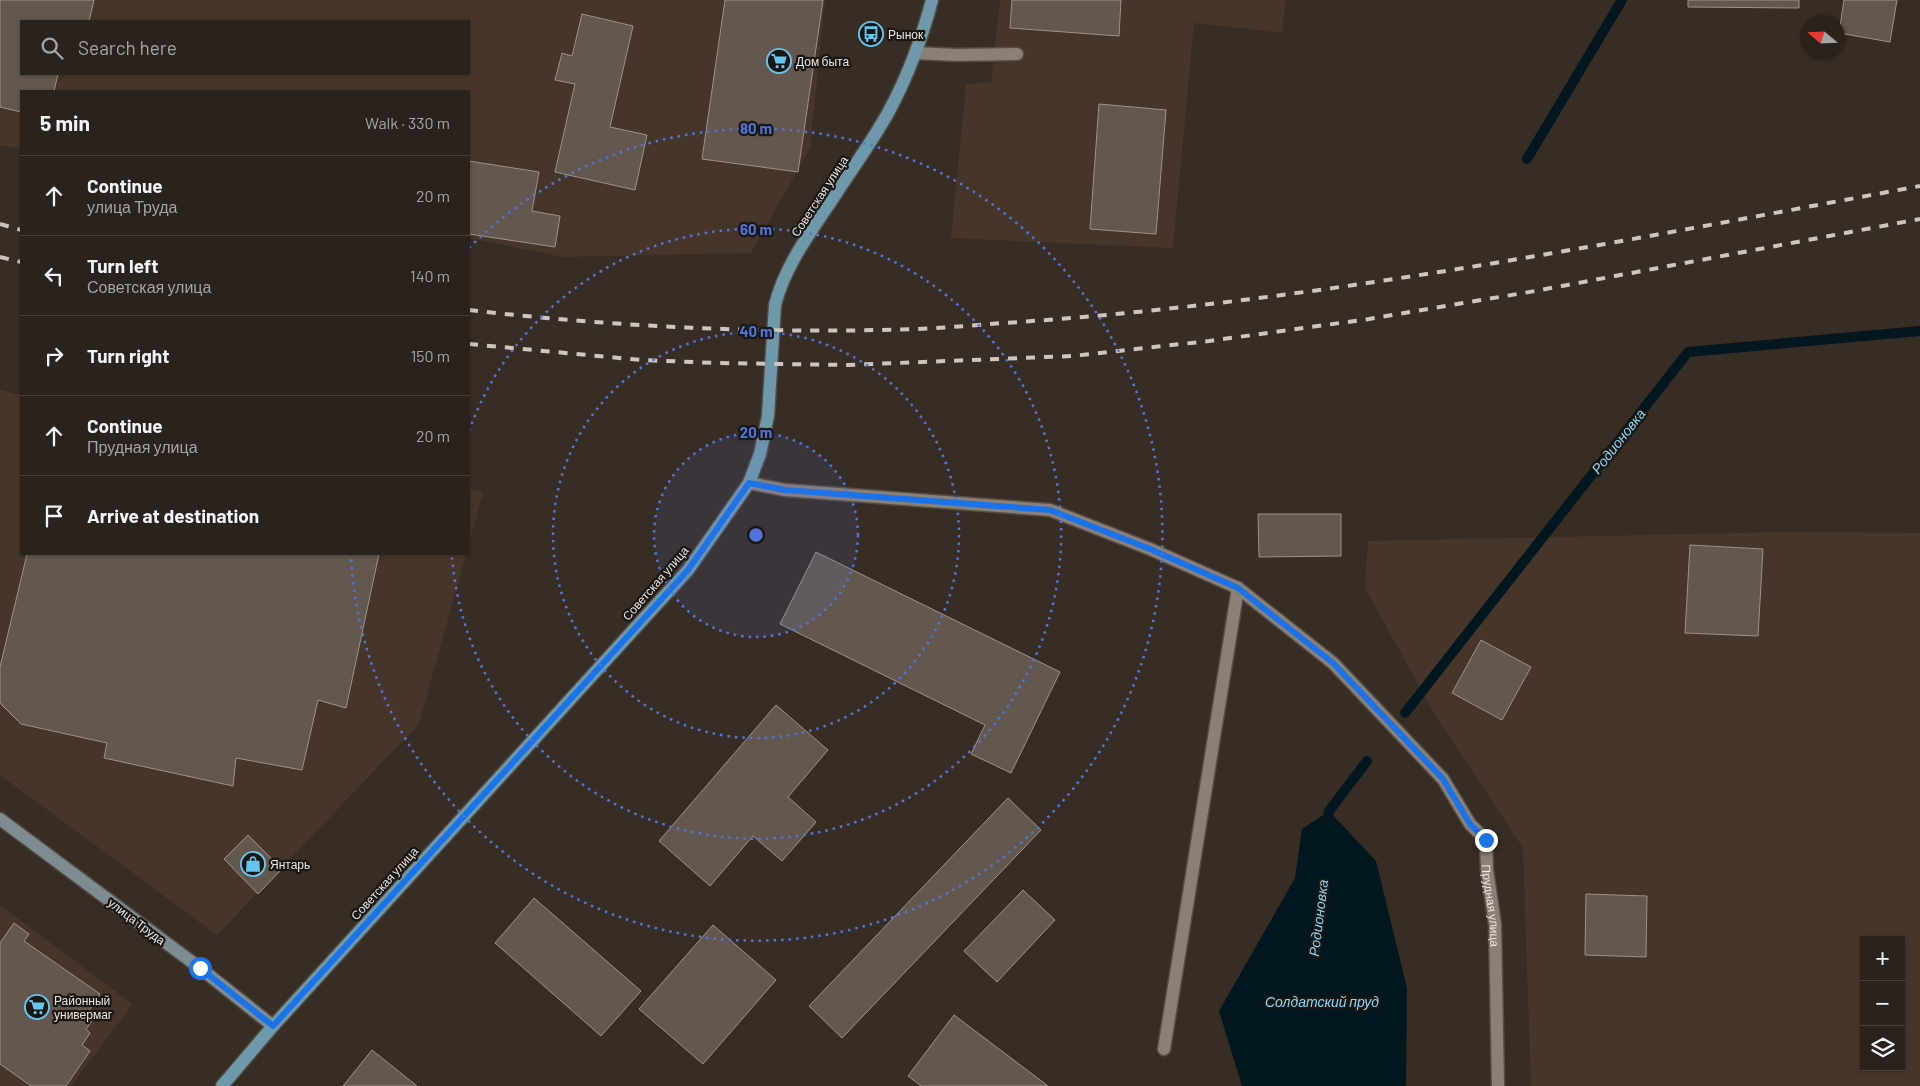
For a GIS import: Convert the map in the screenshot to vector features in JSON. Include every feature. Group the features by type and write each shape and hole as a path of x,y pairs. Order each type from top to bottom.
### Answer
{"main road":[{"name":"Советская улица","path":"222,1086 273,1026 688,570 749,483 760,454 768,416 775,305 778,291 794,258 888,112 915,53 926,24 932,0"}],"street":[{"path":"915,53 1017,54"},
{"name":"Прудная улица","path":"749,483 785,490 1050,510 1150,549 1238,588 1333,663 1443,779 1470,824 1486,840 1487,870 1495,924 1498,1086"},
{"path":"1164,1049 1238,588"},
{"name":"улица Труда","path":"0,818 200,968 273,1026"}],"shaded area":[{"path":"0,0 825,0 810,148 751,253 563,257 470,238 470,90 20,90 20,149 0,145"},
{"path":"1000,0 1286,0 1282,33 1194,23 1173,248 951,238 966,84 991,82"},
{"path":"0,390 20,395 20,555 466,555 419,724 217,935 0,775"},
{"path":"470,489 483,492 470,539"},
{"path":"1784,532 1920,533 1920,1086 1531,1086 1523,848 1434,713 1365,588 1368,541"},
{"path":"0,905 133,1004 71,1086 0,1086"}],"water":[{"name":"Солдатский пруд","path":"1329,811 1376,861 1407,988 1406,1086 1242,1086 1219,1011 1295,878 1302,829"}],"building":[{"path":"0,0 94,0 89,20 20,20 20,75 58,75 54,90 20,90 20,112 0,107"},
{"path":"725,0 823,0 798,172 702,159"},
{"path":"1012,0 1121,0 1119,36 1010,28"},
{"path":"1688,0 1799,0 1799,8 1688,7"},
{"path":"1844,0 1897,0 1890,42 1845,34 1845,15 1842,15"},
{"path":"582,14 633,26 610,127 647,135 635,190 555,172 575,84 555,80 562,53 572,56"},
{"path":"1099,104 1166,110 1156,234 1090,229"},
{"path":"470,161 539,172 532,211 560,216 555,247 470,234"},
{"path":"1258,514 1341,514 1341,556 1259,557"},
{"path":"1690,545 1763,549 1758,636 1685,633"},
{"path":"816,552 1060,672 1011,773 971,754 985,725 780,624"},
{"path":"27,555 379,555 346,708 318,700 302,770 236,758 233,786 104,758 107,743 21,724 0,703 0,667"},
{"path":"1481,640 1531,667 1502,720 1452,693"},
{"path":"776,705 828,750 788,797 816,822 782,861 753,836 710,886 659,841"},
{"path":"1008,798 1041,830 842,1038 809,1006"},
{"name":"Янтарь","path":"248,835 282,869 258,894 224,859"},
{"path":"1023,890 1055,920 997,982 964,951"},
{"path":"1586,894 1647,896 1646,957 1585,955"},
{"path":"534,898 641,991 601,1036 495,943"},
{"path":"14,923 29,934 24,941 100,994 88,1012 95,1017 86,1029 90,1033 82,1045 90,1051 66,1086 31,1086 0,1064 0,943"},
{"path":"713,925 776,980 703,1064 639,1009"},
{"path":"954,1015 1048,1086 921,1086 908,1076"},
{"path":"372,1050 417,1086 343,1086"}],"waterway":[{"path":"1527,159 1622,0"},
{"name":"Родионовка","path":"1405,713 1688,352 1920,331"},
{"name":"Родионовка","path":"1327,823 1329,811 1367,761"}],"railway":[{"path":"470,310 636,325 804,331 927,329 1120,314 1349,286 1464,268 1920,186"},
{"path":"470,344 641,360 716,363 847,365 1072,356 1209,341 1369,319 1535,291 1920,219"},
{"path":"0,224 20,230"},
{"path":"0,257 20,262"}],"place":[{"name":"Рынок","path":"871,34"},
{"name":"Дом быта","path":"779,61"},
{"name":"Янтарь","path":"253,864"},
{"name":"Районный универмаг","path":"37,1007"}],"route":[{"path":"200,968 273,1026 688,570 749,483 785,490 1050,510 1150,549 1238,588 1333,663 1443,779 1470,824 1486,840"}]}
